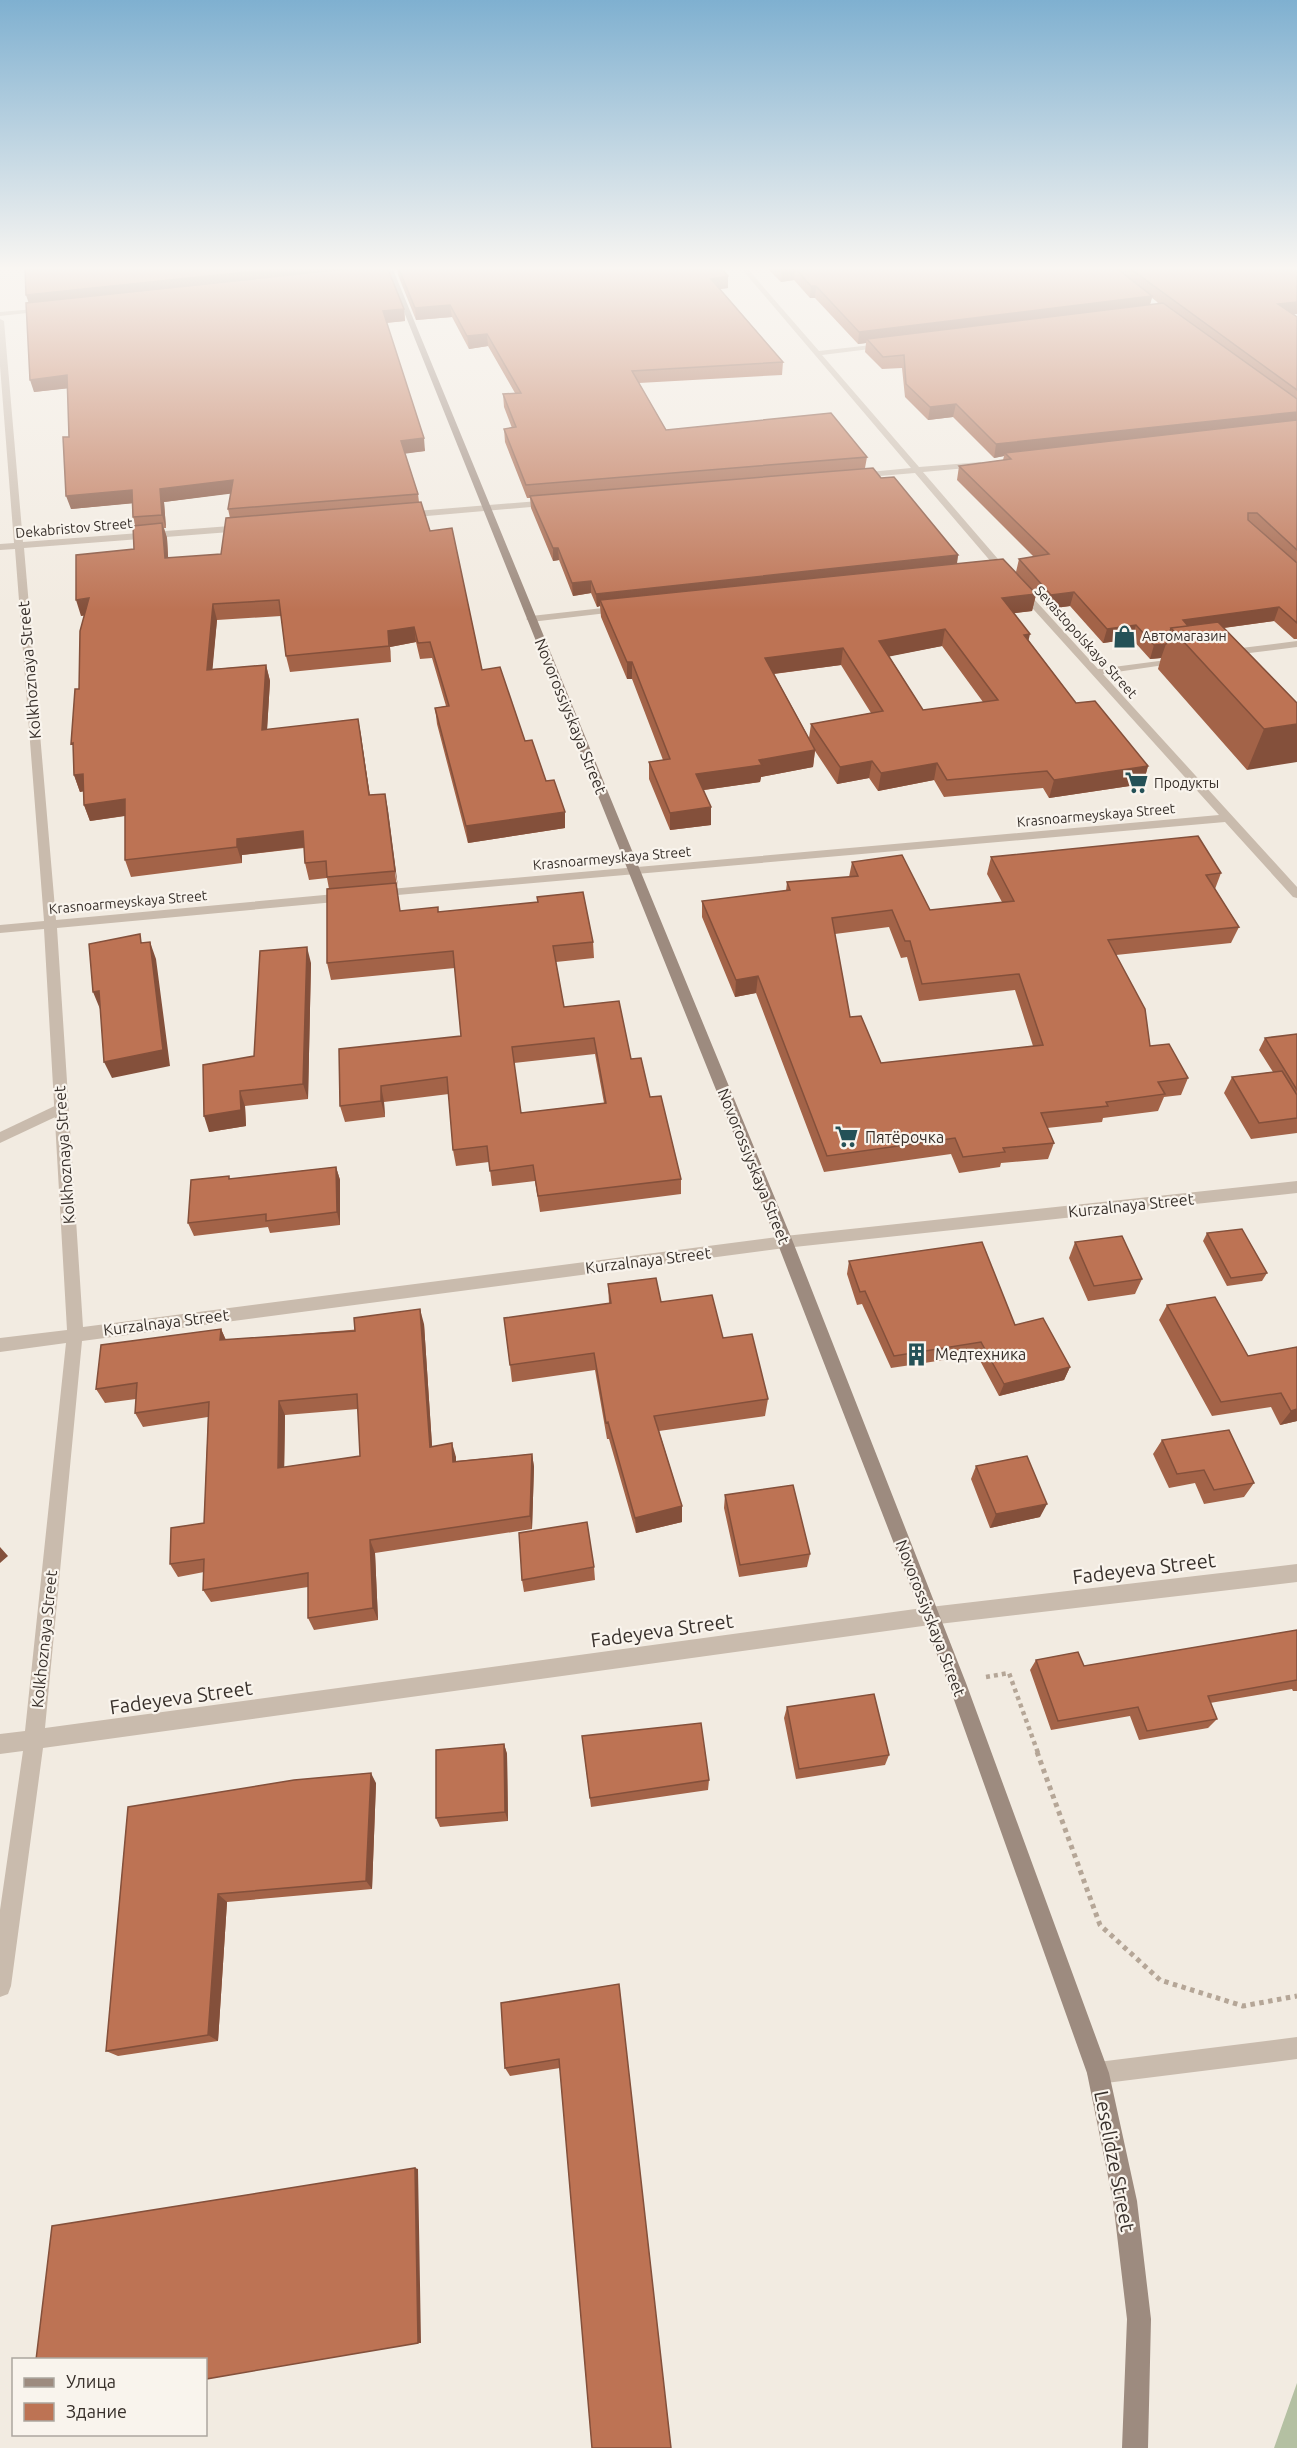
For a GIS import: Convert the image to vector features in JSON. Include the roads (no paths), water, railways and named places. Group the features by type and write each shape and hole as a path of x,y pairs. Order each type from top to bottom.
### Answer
{"street":[{"name":"Kolkhoznaya Street","path":"0,1986 34,1740 75,1334 49,924 5,381"},
{"name":"Novorossiyskaya Street","path":"435,381 636,871 785,1242 957,1683 1098,2073"},
{"name":"Sevastopolskaya Street","path":"841,381 1001,568 1227,818 1295,889"},
{"path":"849,477 990,463"},
{"path":"392,516 556,502"},
{"name":"Dekabristov Street","path":"0,547 252,527"},
{"path":"990,570 1001,568"},
{"path":"531,619 637,608"},
{"path":"1218,654 1297,644"},
{"path":"1095,672 1185,659"},
{"name":"Krasnoarmeyskaya Street","path":"0,929 1227,818"},
{"path":"0,1138 61,1108"},
{"name":"Kurzalnaya Street","path":"0,1346 75,1334 785,1242 1297,1187"},
{"name":"Fadeyeva Street","path":"34,1740 930,1616 1297,1573"},
{"path":"0,1744 34,1740"},
{"name":"Leselidze Street","path":"1135,2448 1139,2319 1125,2201 1098,2073 1297,2048"}],"place":[{"name":"Автомагазин","path":"1124,636"},
{"name":"Продукты","path":"1136,783"},
{"name":"Пятёрочка","path":"847,1137"},
{"name":"Медтехника","path":"917,1354"}]}
